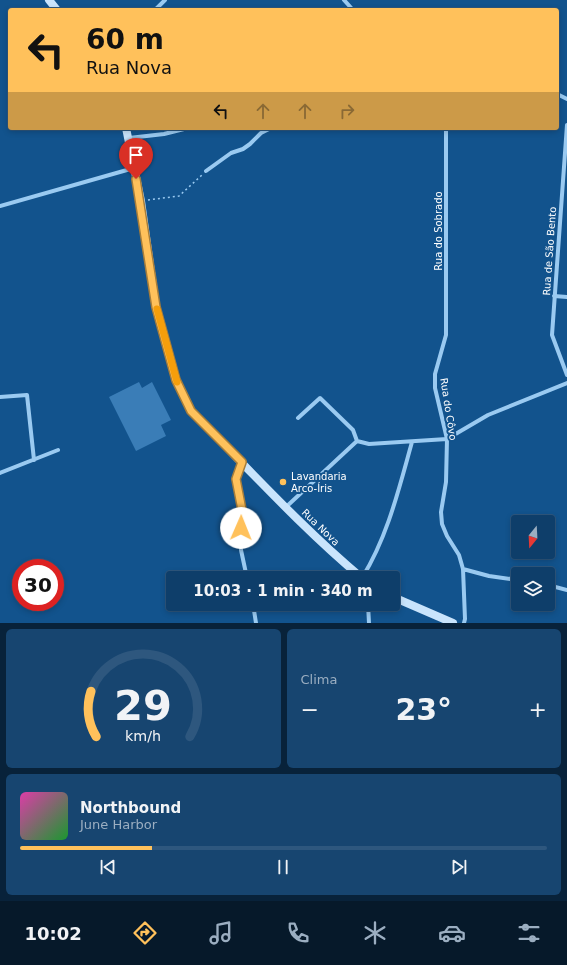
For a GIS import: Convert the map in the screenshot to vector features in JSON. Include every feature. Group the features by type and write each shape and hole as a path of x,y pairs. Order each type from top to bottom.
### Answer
{"street":[{"path":"49,0 55,8"},
{"path":"157,8 165,0"},
{"path":"344,0 351,8"},
{"name":"Rua de São Bento","path":"567,125 552,335 567,375"},
{"name":"Rua Nova","path":"127,130 140,201 156,307 176,380 191,411 286,507 342,562 353,571"},
{"path":"129,138 164,134 180,130"},
{"path":"206,171 231,153 243,149 261,133 267,130"},
{"name":"Rua do Sobrado","path":"446,130 446,335"},
{"path":"0,206 134,168"},
{"path":"554,296 567,297"},
{"name":"Rua do Côvo","path":"446,335 435,374 436,388 447,440 446,482 441,512 442,524 447,536 459,555 464,569"},
{"path":"357,441 369,444 447,440 488,415 567,383"},
{"path":"0,397 27,395 34,460"},
{"path":"298,418 320,398 353,430 357,441"},
{"path":"286,507 357,441"},
{"path":"366,571 392,514 412,442"},
{"path":"0,473 58,450"},
{"path":"242,462 236,479 242,510 241,550 246,571"},
{"path":"464,623 466,619 464,569 489,576 511,579"},
{"path":"555,587 567,590"},
{"path":"400,600 452,623"},
{"path":"254,611 256,623"},
{"path":"368,611 369,623"}],"path":[{"path":"140,201 180,196 206,171"}],"building":[{"path":"139,382 142,388 152,382 171,420 161,425 166,436 136,451 109,397"}],"slow traffic":[{"path":"157,309 162,334 177,382"}],"place":[{"name":"Lavandaria Arco-Íris","path":"283,482"}],"route":[{"path":"136,179 156,307 162,334 176,380 191,411 242,462 236,479 242,510 241,528"}]}
